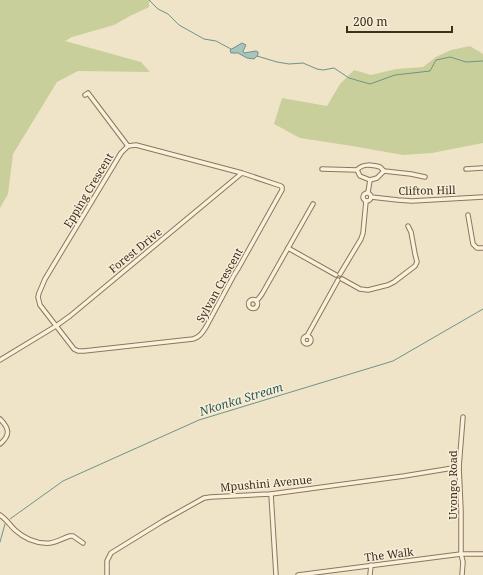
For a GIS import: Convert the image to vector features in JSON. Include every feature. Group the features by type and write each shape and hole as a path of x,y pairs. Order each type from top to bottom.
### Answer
{"street":[{"path":"85,95 88,93 128,146 136,145 242,173"},
{"name":"Epping Crescent","path":"56,326 40,305 38,297 40,288 120,153 128,146"},
{"path":"322,169 357,170 368,165 380,167 384,171 425,177"},
{"path":"466,169 483,168"},
{"path":"357,170 360,176 370,180 377,178 384,171"},
{"name":"Sylvan Crescent","path":"56,326 74,349 78,351 198,338 206,327 282,188 281,186 242,173"},
{"name":"Forest Drive","path":"0,360 56,326 242,173"},
{"path":"366,201 370,200 371,197 368,192 370,180"},
{"path":"338,274 363,233 366,201 363,197 364,194 368,192"},
{"name":"Clifton Hill","path":"371,197 412,201 483,197"},
{"path":"256,301 262,294 313,204"},
{"path":"468,214 473,244 477,248 483,248"},
{"path":"340,279 360,289 368,290 394,282 415,266 417,262 411,232 408,226"},
{"path":"288,248 342,275 307,336"},
{"name":"Uvongo Road","path":"462,575 463,559 461,554 459,467 463,417"},
{"path":"0,419 5,424 8,433 6,438 0,444"},
{"name":"Mpushini Avenue","path":"107,575 107,561 111,553 199,500 211,497 270,494 459,467"},
{"path":"270,494 276,575"},
{"path":"0,515 15,530 27,539 34,542 50,543 73,536 83,543"},
{"name":"The Walk","path":"298,575 461,554 483,554"},
{"path":"370,575 371,565"}],"green space":[{"path":"0,0 151,0 149,2 149,7 114,25 72,37 65,41 141,62 150,72 78,71 57,82 13,154 8,194 0,208"},
{"path":"470,46 483,54 483,143 432,153 403,155 300,138 274,124 282,98 327,106 340,84 354,70 371,75 396,69 423,67 436,57 451,50"}],"water":[{"path":"242,43 246,45 243,51 244,53 258,52 258,55 254,59 247,58 238,53 231,53 230,50"}],"waterway":[{"path":"149,0 158,9 168,14 179,25 204,39 216,41 231,49"},
{"path":"257,56 289,64 303,63 323,70 334,68 349,78 370,84 395,75 430,71 436,60 450,57 466,62 483,61"},
{"name":"Nkonka Stream","path":"10,519 63,481 199,420 393,361 483,309"},
{"name":"Nkonka Stream","path":"0,542 5,524"}]}
